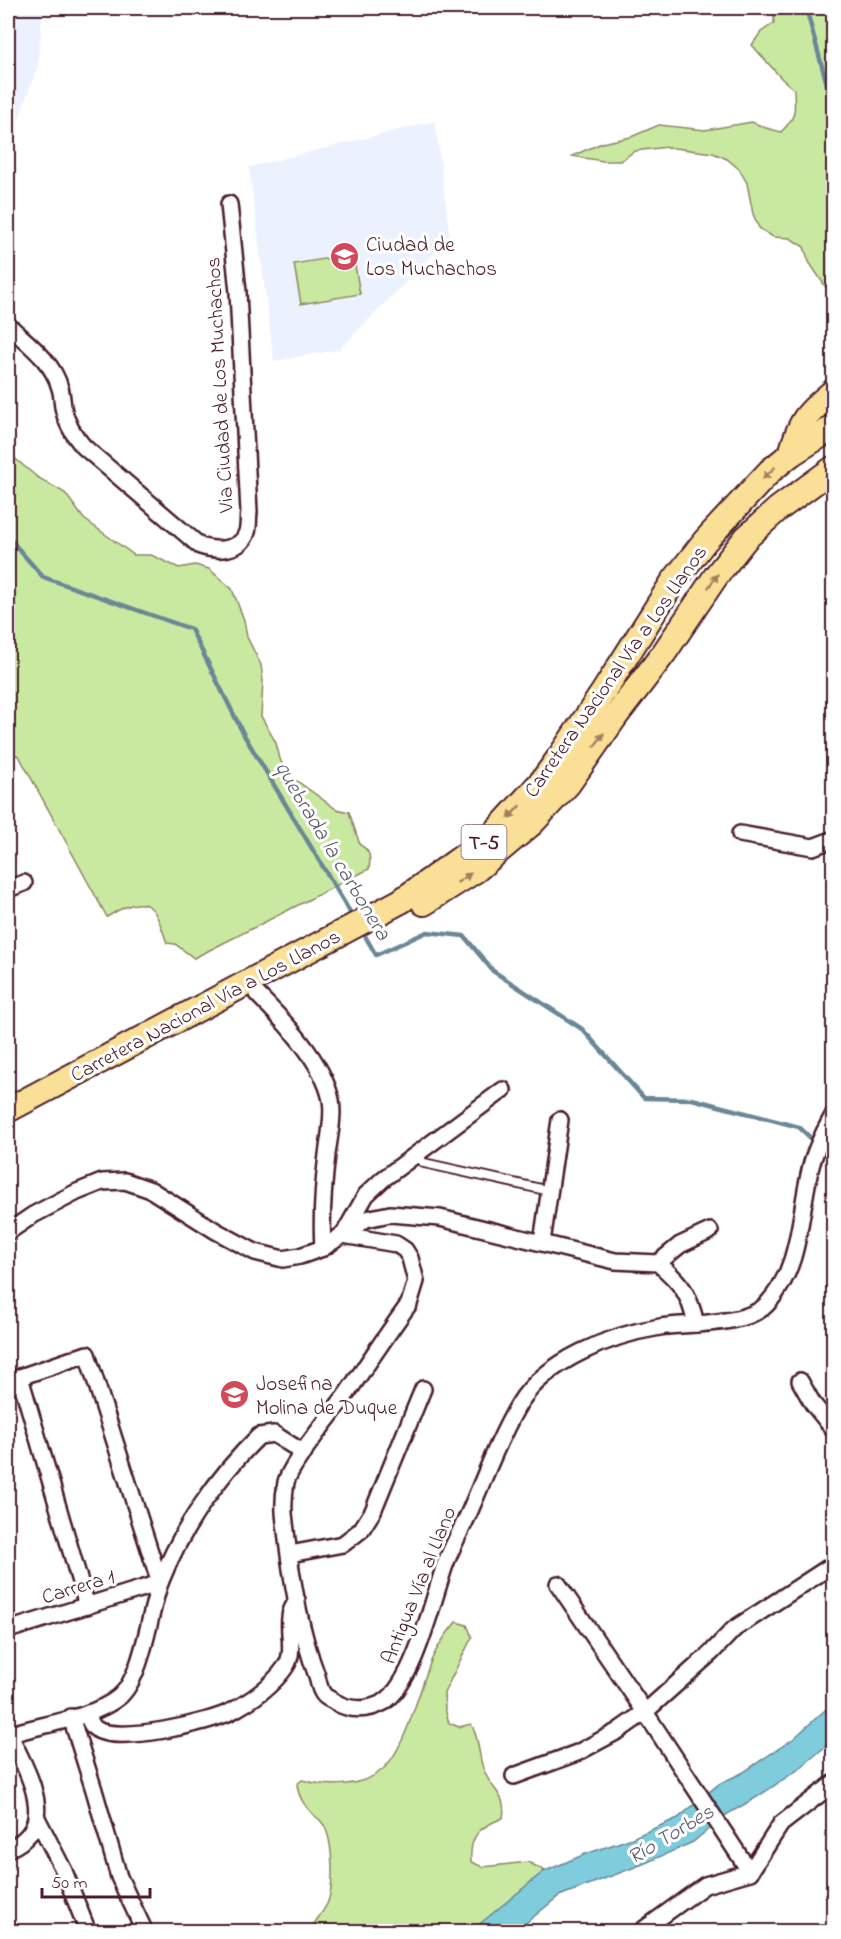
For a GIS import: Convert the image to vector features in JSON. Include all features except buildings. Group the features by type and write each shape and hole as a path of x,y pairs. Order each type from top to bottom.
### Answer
{"highway":[{"path":"790,454 798,428 814,407 834,391"},
{"name":"Carretera Nacional Vía a Los Llanos","path":"8,1110 401,901 492,836 543,780 559,758 680,574 737,506 790,454 834,427"},
{"name":"Carretera Nacional Vía a Los Llanos","path":"8,1128 364,937 450,888 476,870 532,823 568,784 664,653 716,576 746,538 778,509 834,468"}],"street":[{"name":"Via Ciudad de Los Muchachos","path":"8,325 50,367 60,388 63,408 70,427 84,447 200,546 212,550 224,550 241,542 247,533 249,512 238,292 229,204"},
{"path":"740,834 813,847 834,839"},
{"path":"8,889 24,884"},
{"path":"257,994 278,1015 310,1055 326,1083 331,1102 321,1216 322,1248"},
{"path":"342,1235 366,1195 383,1179 503,1090"},
{"name":"Antigua Vía al Llano","path":"342,1235 396,1244 405,1250 410,1258 416,1281 409,1304 286,1481 284,1518 297,1600 313,1667 323,1695 345,1708 361,1709 376,1706 389,1699 413,1658 430,1615 446,1563 492,1456 521,1401 561,1363 595,1345 659,1327 696,1324 760,1311 782,1286 795,1249 809,1174 822,1135 834,1114"},
{"path":"542,1242 560,1120"},
{"path":"8,1232 33,1215 77,1191 102,1182 125,1181 151,1190 216,1232 255,1252 283,1259 322,1248 366,1219 390,1214 440,1218 615,1262 658,1263 680,1245 710,1231"},
{"path":"658,1263 678,1281 690,1301 696,1324"},
{"path":"8,1388 20,1377 87,1354 160,1583"},
{"path":"20,1377 87,1606"},
{"path":"800,1381 813,1404 834,1430"},
{"path":"290,1554 343,1544 361,1530 373,1511 423,1389"},
{"path":"88,1932 64,1871 37,1818 36,1796 9,1735 88,1713 108,1705 129,1686 137,1668 160,1583 177,1545 220,1480 259,1436 273,1434 304,1453"},
{"path":"514,1776 577,1753 618,1731 645,1712 711,1653 734,1629 834,1564"},
{"name":"Carrera 1","path":"8,1626 87,1606 160,1583"},
{"path":"558,1584 750,1872"},
{"path":"88,1713 94,1729 116,1736 191,1725 233,1711 274,1680 288,1664 291,1636 290,1613 297,1600"},
{"path":"71,1717 119,1877 145,1932"},
{"path":"647,1929 705,1885 750,1872 781,1824 834,1783"},
{"path":"8,1850 29,1834 37,1818"}],"lane":[{"path":"416,1155 424,1163 550,1191"}],"shaded area":[{"path":"8,8 43,8 38,65 8,150"},
{"name":"Ciudad de Los Muchachos","path":"435,121 450,237 339,350 274,361 249,167"}],"green space":[{"path":"774,8 833,8 833,298 809,262 804,247 790,238 773,237 759,228 753,214 747,183 739,169 727,159 713,153 667,147 635,151 620,161 572,156 602,143 631,137 659,125 705,130 752,122 781,132 794,113 794,89 752,45 761,32 774,23"},
{"path":"353,254 360,294 301,304 294,264"},
{"path":"8,448 12,456 37,477 65,493 84,519 134,555 151,555 179,568 195,565 209,569 232,589 244,620 247,637 261,665 263,681 261,716 276,743 286,773 336,809 349,812 360,845 369,854 369,869 194,958 175,944 167,943 156,915 146,905 135,904 107,917 19,756 8,753"},
{"path":"456,1622 467,1625 472,1637 444,1693 445,1709 449,1723 459,1727 471,1724 483,1769 501,1799 504,1811 503,1818 488,1825 477,1834 472,1845 471,1862 483,1867 528,1862 547,1872 480,1931 310,1931 330,1896 331,1853 324,1825 304,1805 297,1784 302,1780 332,1785 354,1783 382,1770 398,1749 433,1656"}],"water":[{"name":"Río Torbes","path":"833,1703 833,1740 799,1769 724,1816 693,1842 559,1896 516,1931 470,1932 543,1872 678,1818 719,1784 742,1773 793,1739"}],"waterway":[{"path":"806,8 834,110"},
{"name":"quebrada la carbonera","path":"8,537 43,577 191,629 244,735 353,917"},
{"name":"quebrada la carbonera","path":"361,929 376,955 427,932 464,936 493,971 582,1029 644,1098 692,1099 799,1127 834,1160"}],"place":[{"name":"Ciudad de Los Muchachos","path":"345,256"},
{"name":"Josefina Molina de Duque","path":"235,1395"}]}
